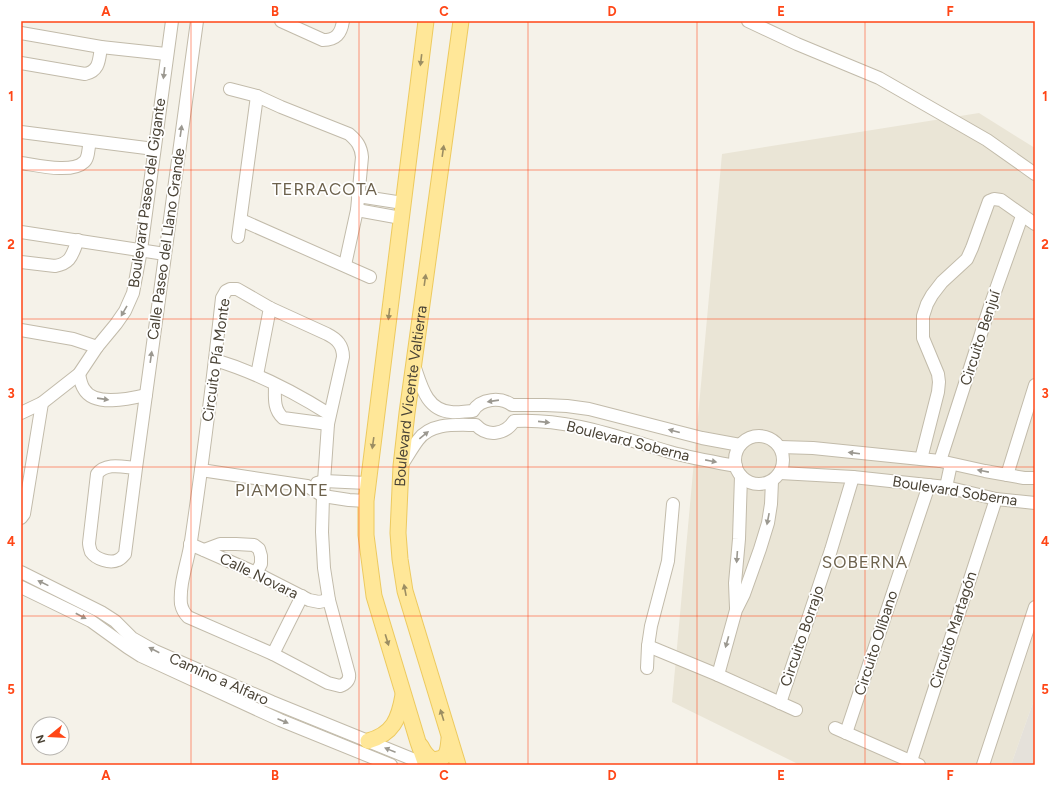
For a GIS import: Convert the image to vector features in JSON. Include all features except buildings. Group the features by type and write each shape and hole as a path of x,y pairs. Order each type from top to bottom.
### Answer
{"main road":[{"path":"426,21 367,483 366,502 366,534 374,596 426,765"},
{"name":"Boulevard Vicente Valtierra","path":"458,765 405,591 398,533 401,466 413,362 433,230 461,21"},
{"path":"368,742 379,738 395,722 400,710 403,694"},
{"path":"418,742 428,756 433,760 439,760 446,756 449,739"}],"street":[{"name":"Boulevard Paseo del Gigante","path":"21,413 42,403 79,374 97,347 116,324 130,301 135,285 141,250 166,54 172,21"},
{"name":"Calle Paseo del Llano Grande","path":"136,468 111,466 102,469 97,474 89,543 92,553 96,557 105,561 112,562 119,560 125,554 197,21"},
{"path":"281,21 323,40 328,40 339,35 343,21"},
{"path":"748,21 797,44 879,78 987,140 1035,174"},
{"path":"21,33 101,46 166,54"},
{"path":"21,63 85,74 91,73 98,66 101,46"},
{"path":"230,89 257,96 349,134 357,142 361,149 362,157 356,210 345,265"},
{"path":"238,237 257,96"},
{"path":"21,132 154,149"},
{"path":"21,163 57,168 70,168 77,166 83,163 87,158 90,141"},
{"path":"358,196 403,203"},
{"name":"Circuito Benjuí","path":"921,459 938,392 939,382 938,374 923,338 923,316 927,304 942,282 967,259 989,201 994,199 1000,200 1035,224"},
{"path":"356,210 401,218"},
{"name":"Circuito Benjuí","path":"946,487 945,462 990,306 1022,216"},
{"path":"241,220 370,277"},
{"path":"21,232 165,254"},
{"path":"21,262 55,266 61,265 70,259 78,240"},
{"name":"Circuito Pía Monte","path":"230,289 237,289 270,308 334,337 341,346 343,357 329,419 323,496 322,532 324,568 329,600 349,674 349,679 345,684 337,686 328,683 273,654 188,617 182,607 181,597 201,470 222,298 230,289"},
{"path":"257,375 270,308"},
{"path":"24,333 74,339 97,347"},
{"path":"215,360 257,375 310,402 329,419"},
{"name":"Boulevard Soberna","path":"413,362 422,389 428,401 442,410 451,412 473,411 479,405 491,400 500,400 512,406 545,404 567,406 582,408 702,438 740,445"},
{"path":"79,374 84,390 90,396 98,399 120,400 146,396"},
{"path":"275,385 275,407 278,414 283,418 329,419"},
{"path":"1008,474 1035,385"},
{"path":"21,518 24,514 42,403"},
{"path":"401,466 418,439 427,431 446,425 476,425 486,432 494,433 507,430 514,421 512,406"},
{"path":"473,411 476,425"},
{"name":"Boulevard Soberna","path":"514,421 530,420 587,427 738,471"},
{"path":"718,675 736,610 744,594 760,550 768,523 776,477 783,464 783,455 780,447 775,441 760,435 746,439 736,451 735,459 738,471 739,539 735,583 736,610"},
{"name":"Boulevard Soberna","path":"780,447 813,448 921,459 945,462 985,472 1008,474 1024,478 1035,478"},
{"path":"201,470 307,486 323,496 366,502"},
{"path":"738,471 747,481 756,484 764,484 776,477"},
{"name":"Boulevard Soberna","path":"776,477 853,477 946,487 996,499 1035,503"},
{"name":"Circuito Borrajo","path":"780,703 831,550 853,477"},
{"path":"307,486 324,481 367,483"},
{"name":"Circuito Olíbano","path":"846,733 929,485"},
{"name":"Circuito Martagón","path":"915,763 996,499"},
{"path":"646,668 651,626 668,561 673,504"},
{"name":"Calle Novara","path":"190,544 256,573 314,602 329,600"},
{"path":"204,550 220,544 254,545 259,549 261,556 261,564 256,573"},
{"name":"Camino a Alfaro","path":"21,572 101,612 115,621 132,638 155,651 272,702 426,765"},
{"name":"Camino a Alfaro","path":"21,587 91,621 126,647 141,656 267,714 390,765"},
{"path":"273,654 302,596"},
{"path":"983,765 1035,607"},
{"name":"Circuito Borrajo","path":"648,646 796,710"},
{"path":"267,714 272,702"},
{"path":"835,728 915,763"}],"shaded area":[{"path":"979,113 1035,148 1035,697 1011,765 800,765 672,702 722,154"},
{"path":"1035,697 1035,765 1011,765"}],"district":[{"name":"TERRACOTA","path":"325,189"},
{"name":"PIAMONTE","path":"282,490"},
{"name":"SOBERNA","path":"865,562"}]}
